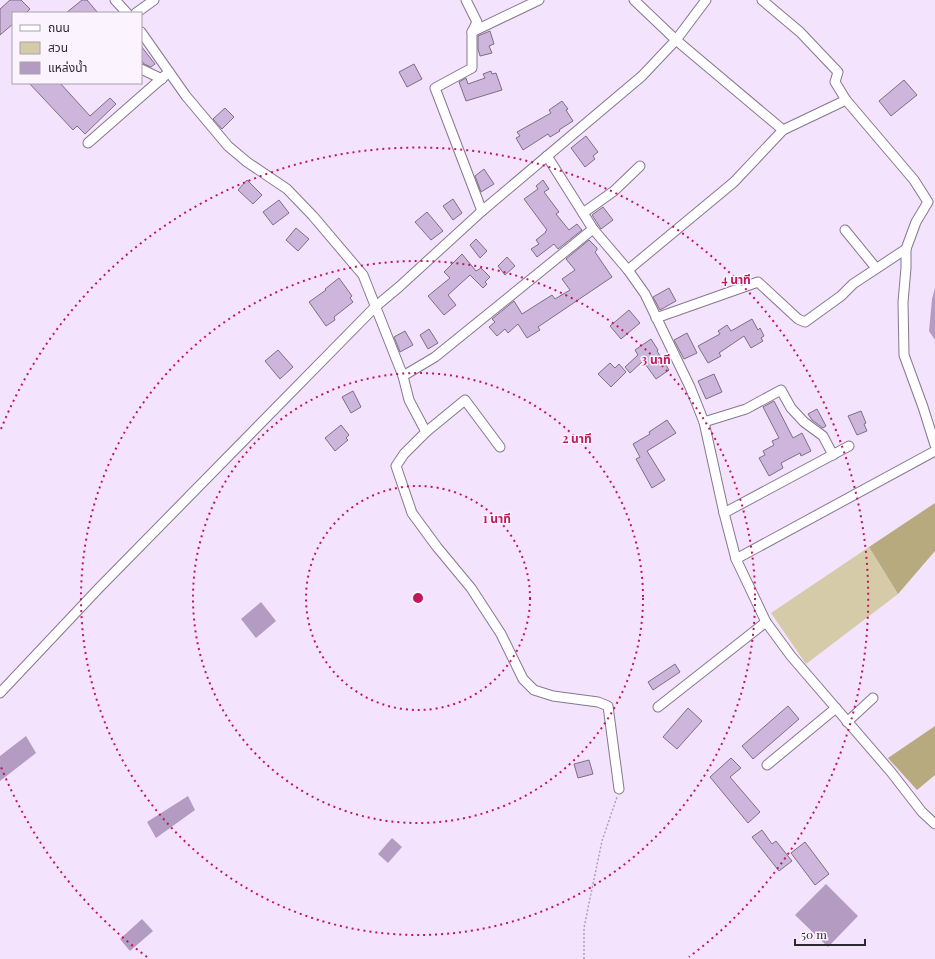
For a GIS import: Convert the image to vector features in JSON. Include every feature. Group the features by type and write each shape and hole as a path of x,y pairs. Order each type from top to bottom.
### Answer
{"street":[{"path":"115,0 126,12"},
{"path":"137,12 154,0"},
{"path":"466,0 477,22 472,32 472,68 435,88 482,211"},
{"path":"472,32 539,0"},
{"path":"634,0 676,40 783,130"},
{"path":"0,693 99,588 375,307 482,211 642,76 676,40 706,0"},
{"path":"762,0 800,32 838,72 835,82 846,100 914,180 928,202 916,222 906,249 903,302 904,356 924,407 935,445"},
{"path":"142,33 186,96 228,146 246,162 287,189 313,216 363,275 403,376 409,400 426,432"},
{"path":"142,69 162,79"},
{"path":"88,143 169,72"},
{"path":"628,270 734,182 783,130 846,100"},
{"path":"547,156 593,229 628,270 645,294 690,387 704,422 736,559 766,622 791,656 891,772 922,812 935,824"},
{"path":"583,213 614,191 640,166"},
{"path":"403,376 435,357 593,229"},
{"path":"845,230 876,268"},
{"path":"656,318 758,282 798,319 805,322 841,296 853,284 906,249"},
{"path":"704,422 746,409 782,390 791,408 799,417 823,436 833,455"},
{"path":"500,447 465,400 426,432 404,454 396,466 412,513 470,588 501,634 523,679 534,690 553,696 598,702 608,706 619,789"},
{"path":"724,512 849,446"},
{"path":"736,559 935,451"},
{"path":"658,707 766,622"},
{"path":"847,722 873,698"},
{"path":"767,765 836,708"}],"path":[{"path":"584,959 584,928 590,896 602,841 619,789"}],"green space":[{"path":"869,547 898,594 806,664 771,613"}],"shaded area":[{"path":"935,503 935,551 898,594 869,547"},
{"path":"935,726 935,775 917,790 888,758"}],"water":[{"path":"935,288 935,340 929,331 932,299"},
{"path":"261,602 276,621 256,638 241,619"},
{"path":"26,736 36,753 0,781 0,756"},
{"path":"188,796 195,810 156,838 147,822"},
{"path":"392,838 402,847 388,863 378,854"},
{"path":"826,884 858,916 828,947 795,915"},
{"path":"142,919 153,931 130,951 120,939"}],"building":[{"path":"10,0 21,0 30,9 27,12 12,12 12,25 0,35 0,9"},
{"path":"82,0 87,0 97,12 67,12"},
{"path":"490,31 494,44 489,46 492,53 480,56 478,49 478,36"},
{"path":"142,47 155,64 151,67 142,61"},
{"path":"414,64 422,79 407,87 399,72"},
{"path":"491,71 492,74 496,73 502,90 466,101 459,82 466,78 468,84 485,78 483,74"},
{"path":"904,80 917,95 891,116 879,101"},
{"path":"30,84 61,84 90,116 110,98 116,104 85,134 77,126 73,130"},
{"path":"562,101 568,109 566,110 573,121 550,137 548,134 523,150 516,138 520,136 517,132 551,113 549,110"},
{"path":"225,108 234,117 222,129 213,119"},
{"path":"586,136 598,152 593,156 595,159 585,167 571,148"},
{"path":"484,169 494,184 481,192 475,176"},
{"path":"247,180 262,195 253,204 238,190"},
{"path":"543,180 549,189 544,192 559,212 556,214 569,230 577,224 582,230 558,249 554,244 537,257 531,249 539,244 536,240 547,230 524,199 538,189 536,186"},
{"path":"453,199 462,213 453,220 443,206"},
{"path":"279,200 289,213 273,225 263,212"},
{"path":"603,207 613,220 601,229 592,215"},
{"path":"427,212 443,231 431,240 415,222"},
{"path":"296,228 309,239 298,251 286,240"},
{"path":"476,239 487,251 480,258 470,245"},
{"path":"589,240 597,248 595,252 612,277 538,327 540,330 527,338 518,324 508,333 505,329 497,336 489,327 495,322 492,319 514,301 522,314 552,295 555,299 570,290 562,279 575,270 566,259"},
{"path":"462,254 476,271 481,268 490,277 485,282 487,284 483,288 470,275 448,295 456,305 444,315 428,296 450,278 444,272"},
{"path":"507,257 515,266 505,275 498,266"},
{"path":"339,278 352,296 350,298 353,302 334,317 335,320 326,326 309,302 326,290 325,289"},
{"path":"669,288 676,301 660,310 653,297"},
{"path":"629,310 640,323 621,339 610,326"},
{"path":"752,319 758,330 760,328 764,336 761,338 763,341 751,348 744,336 719,353 721,356 708,363 698,346 720,334 718,331 727,325 731,331"},
{"path":"429,329 438,343 428,349 420,335"},
{"path":"405,331 413,345 400,352 394,337"},
{"path":"687,333 697,353 684,359 674,340"},
{"path":"651,339 669,370 656,379 643,361 630,373 625,367 638,355 635,350"},
{"path":"278,350 293,367 280,379 265,361"},
{"path":"610,363 615,368 619,364 626,372 611,387 598,374"},
{"path":"714,374 722,392 706,399 698,381"},
{"path":"353,391 361,407 351,413 342,397"},
{"path":"774,401 793,438 802,433 811,451 801,456 800,453 781,463 783,468 769,476 759,458 765,455 763,451 774,445 772,441 779,438 763,407"},
{"path":"817,409 826,426 823,428 812,420 808,414"},
{"path":"861,411 866,423 864,424 867,431 857,435 848,416"},
{"path":"667,420 676,433 647,451 665,480 652,488 636,459 640,457 633,444 650,434 649,432"},
{"path":"341,425 349,435 346,438 348,440 335,451 325,438"},
{"path":"675,664 680,672 653,690 648,682"},
{"path":"788,706 799,719 753,759 742,746"},
{"path":"688,708 702,721 677,749 663,737"},
{"path":"731,758 741,768 730,777 760,812 748,823 710,777"},
{"path":"589,760 593,774 578,778 574,764"},
{"path":"762,830 772,844 776,841 792,861 779,871 752,837"},
{"path":"805,842 829,874 815,885 791,853"}]}
